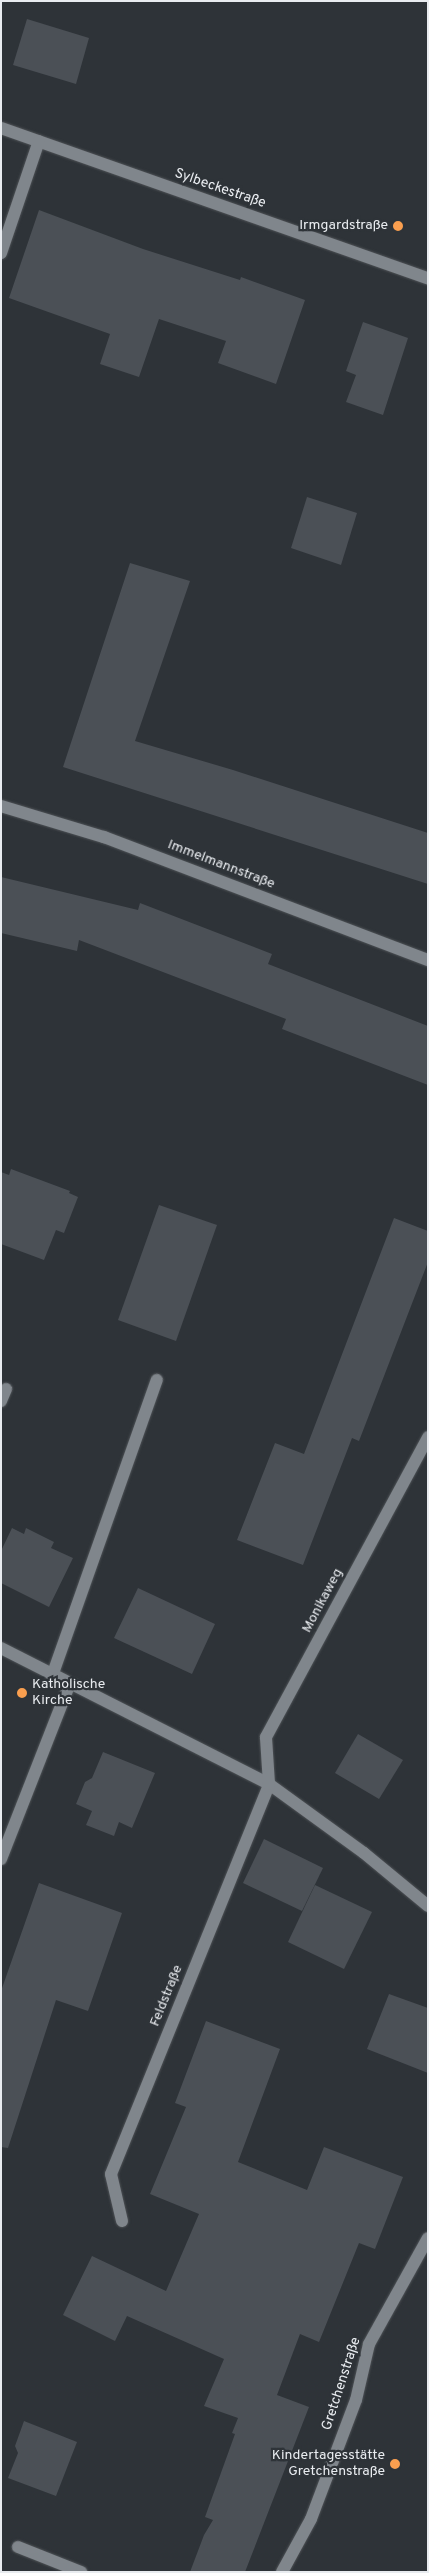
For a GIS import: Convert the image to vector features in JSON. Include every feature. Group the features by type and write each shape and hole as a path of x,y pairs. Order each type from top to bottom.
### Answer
{"street":[{"name":"Sylbeckestraße","path":"1,128 428,278"},
{"path":"1,254 39,142"},
{"name":"Immelmannstraße","path":"1,806 104,837 428,960"},
{"path":"52,1676 157,1380"},
{"path":"1,1401 6,1389"},
{"name":"Monikaweg","path":"269,1784 266,1738 428,1437"},
{"path":"1,1648 52,1676 70,1683 269,1784 364,1853 428,1906"},
{"path":"1,1859 70,1683"},
{"name":"Feldstraße","path":"122,2221 111,2174 269,1784"},
{"name":"Gretchenstraße","path":"282,2572 314,2509 356,2400 369,2344 428,2238"},
{"path":"18,2547 81,2572"}],"building":[{"path":"27,19 89,38 76,84 13,65"},
{"path":"39,210 143,249 240,280 241,277 305,300 276,384 218,363 226,341 159,319 139,377 100,364 110,334 9,298"},
{"path":"363,322 408,338 383,415 346,402 356,375 346,371"},
{"path":"307,497 357,513 341,565 291,548"},
{"path":"130,563 190,581 135,741 233,770 428,833 428,884 63,767"},
{"path":"1,877 138,910 140,903 272,954 268,964 428,1026 428,1085 282,1029 286,1019 79,940 77,951 1,933"},
{"path":"11,1169 70,1191 69,1193 78,1197 64,1233 56,1230 44,1260 1,1244 1,1172 9,1175"},
{"path":"159,1205 217,1225 176,1341 118,1320"},
{"path":"394,1218 428,1231 428,1262 359,1441 352,1438 303,1565 237,1540 275,1443 304,1454"},
{"path":"12,1528 24,1534 26,1528 54,1542 51,1548 73,1558 49,1607 1,1583 1,1551"},
{"path":"138,1588 215,1624 192,1674 114,1638"},
{"path":"358,1734 403,1760 379,1799 335,1773"},
{"path":"103,1752 155,1773 132,1828 119,1822 114,1836 86,1825 92,1811 76,1804 85,1782 92,1778"},
{"path":"264,1839 323,1868 302,1911 243,1883"},
{"path":"39,1883 122,1913 88,2011 56,2000 8,2148 1,2147 1,1991"},
{"path":"315,1885 372,1912 344,1969 288,1942"},
{"path":"389,1994 428,2008 428,2073 367,2049"},
{"path":"206,2021 280,2049 238,2162 307,2190 324,2147 403,2177 375,2249 359,2243 319,2342 300,2334 277,2395 309,2407 245,2572 190,2572 204,2535 213,2520 205,2517 235,2434 232,2433 238,2418 204,2406 224,2359 127,2316 115,2341 63,2315 92,2256 166,2291 199,2214 150,2194 186,2107 175,2103"},
{"path":"24,2421 77,2442 56,2496 8,2478 18,2453 15,2446"}],"place":[{"name":"Irmgardstraße","path":"398,226"},
{"name":"Katholische Kirche","path":"22,1693"},
{"name":"Kindertagesstätte Gretchenstraße","path":"395,2464"}]}
